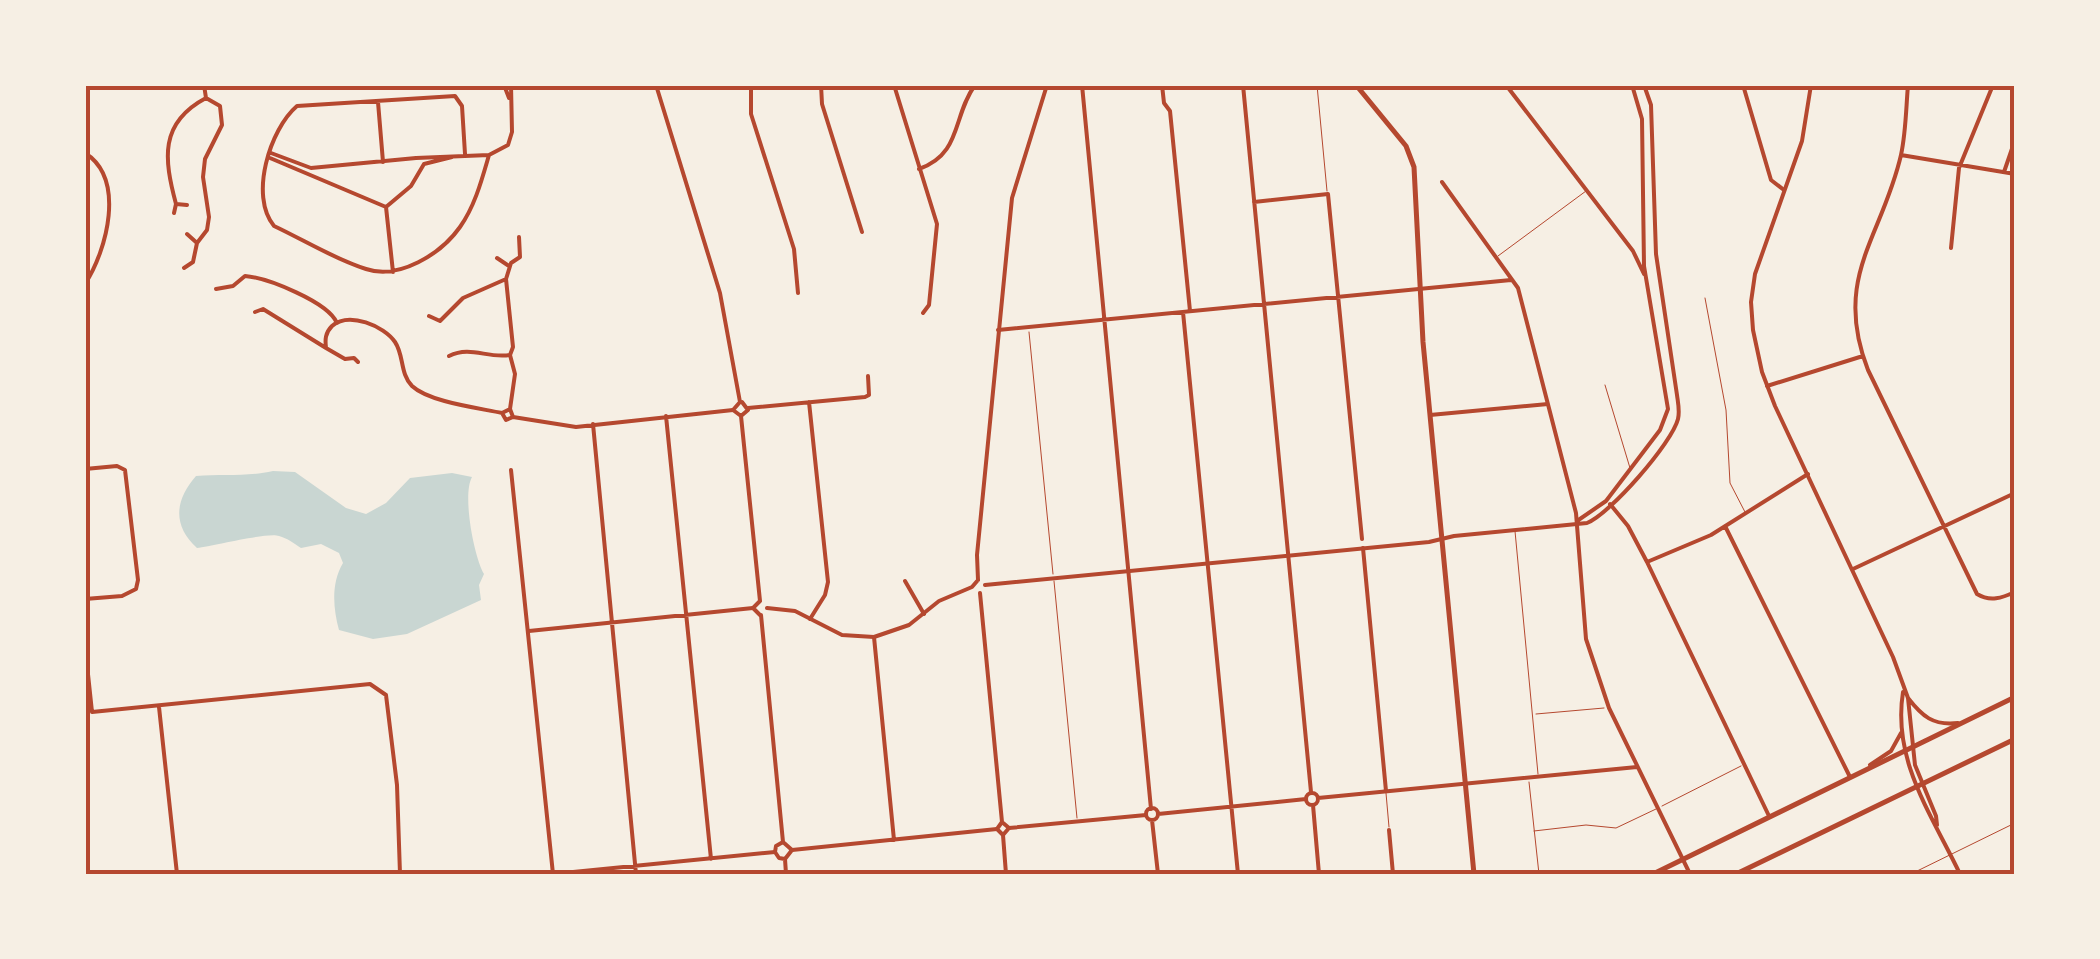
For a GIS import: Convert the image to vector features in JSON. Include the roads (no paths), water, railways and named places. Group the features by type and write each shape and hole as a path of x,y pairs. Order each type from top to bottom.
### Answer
{"main road":[{"path":"1356,85 1413,159 1430,415 1474,874"},
{"path":"1653,874 2015,697"},
{"path":"1736,874 2015,739"}],"street":[{"path":"204,85 206,98"},
{"path":"270,156 311,168 489,155 508,145 512,132 507,85"},
{"path":"656,85 708,249 740,402 748,408 867,396 868,376"},
{"path":"751,85 751,114 794,249 798,293"},
{"path":"821,85 822,104 862,232"},
{"path":"894,85 937,224 929,305 923,313"},
{"path":"920,169 946,153 975,85"},
{"path":"748,408 741,416 760,602 767,608 790,610 842,635 874,637 897,632 939,601 978,580 977,555 1014,189 1047,85"},
{"path":"1082,85 1152,808 1158,814"},
{"path":"1162,85 1164,103 1170,111 1238,874"},
{"path":"1243,85 1311,792 1306,799"},
{"path":"1506,85 1636,255 1647,283"},
{"path":"1577,521 1606,501 1660,430 1668,408 1647,283 1642,119 1632,85"},
{"path":"978,580 985,585 1129,572 1596,520 1612,507 1678,420 1656,254 1651,106 1644,85"},
{"path":"1743,85 1771,180 1784,190"},
{"path":"1811,85 1805,129 1755,274 1751,302 1757,353 1766,386 1894,657 1908,698 1929,720 1963,723"},
{"path":"1908,85 1900,155 1859,269 1855,317 1863,356 1976,594 1998,598 2015,592"},
{"path":"1951,248 1960,165 1993,85"},
{"path":"463,155 462,106 455,96 297,106 284,119 270,156 262,198 266,216 274,226 368,270 394,272 417,262 460,228 480,188 489,155"},
{"path":"174,213 169,162 171,130 185,113 206,98"},
{"path":"184,268 195,258 197,243 208,230 202,177 205,159 222,125 220,106 206,98"},
{"path":"378,100 383,162"},
{"path":"2004,172 2015,140"},
{"path":"85,154 94,159 106,177 109,194 107,224 92,274 85,284"},
{"path":"386,207 411,186 424,164 463,155"},
{"path":"1900,155 2015,174"},
{"path":"270,156 386,207"},
{"path":"1442,182 1518,288 1577,521 1586,639 1609,708 1690,874"},
{"path":"1254,202 1328,194 1362,539"},
{"path":"176,204 187,205"},
{"path":"386,207 394,272"},
{"path":"187,234 197,243"},
{"path":"514,416 510,409 515,374 510,355 513,347 506,279 509,266 520,257 519,238"},
{"path":"497,258 509,266"},
{"path":"216,289 233,286 246,276 260,278 330,312 337,323"},
{"path":"429,316 440,324 464,298 506,279"},
{"path":"998,330 1512,280"},
{"path":"255,312 263,305 345,359 356,357"},
{"path":"326,348 327,333 337,323 354,320 387,334 398,348 408,380 417,390 502,414 506,420 514,416 576,426 733,410 741,416"},
{"path":"450,356 462,350 476,350 490,357 510,355"},
{"path":"1766,386 1863,356"},
{"path":"733,410 740,402"},
{"path":"809,402 828,582 810,619"},
{"path":"1430,415 1548,404"},
{"path":"502,414 510,409"},
{"path":"666,416 711,858"},
{"path":"593,424 636,874"},
{"path":"85,469 124,468 138,580 136,590 122,596 85,599"},
{"path":"511,470 552,874 775,852"},
{"path":"1647,562 1711,535 1808,474"},
{"path":"1853,569 2015,493"},
{"path":"1606,501 1628,526 1647,562 1769,817"},
{"path":"1725,526 1850,777"},
{"path":"1363,548 1386,792"},
{"path":"905,581 924,614"},
{"path":"985,585 980,593 1002,822 1009,828 1146,815 1152,808"},
{"path":"972,586 980,593"},
{"path":"528,631 754,608 760,602"},
{"path":"754,608 761,615 784,842 792,850"},
{"path":"761,615 767,608"},
{"path":"874,637 894,840"},
{"path":"85,646 94,712"},
{"path":"85,713 370,684 386,695 398,803 400,874"},
{"path":"1903,689 1903,728 1918,786 1936,816 1960,874"},
{"path":"1908,698 1908,748"},
{"path":"160,707 177,874"},
{"path":"1858,773 1891,751 1903,728"},
{"path":"1311,792 1318,798 1637,767"},
{"path":"1318,798 1313,805 1319,874"},
{"path":"1152,820 1158,814 1306,799 1313,805"},
{"path":"1146,815 1152,820 1158,874"},
{"path":"996,829 1002,822"},
{"path":"1006,874 1004,835 1009,828"},
{"path":"786,874 785,859 792,850 996,829 1004,835"},
{"path":"1390,830 1393,874"},
{"path":"775,852 778,844 784,842"},
{"path":"775,852 785,859"}],"lane":[{"path":"1317,85 1328,194"},
{"path":"1496,257 1588,190"},
{"path":"1705,298 1726,410 1730,484 1745,512"},
{"path":"1029,327 1077,821"},
{"path":"1605,385 1630,470"},
{"path":"1515,529 1538,777"},
{"path":"1533,714 1609,708"},
{"path":"1534,831 1586,825 1616,828 1744,765"},
{"path":"1529,779 1538,874"},
{"path":"1386,792 1390,830"},
{"path":"1911,874 2015,823"}]}
